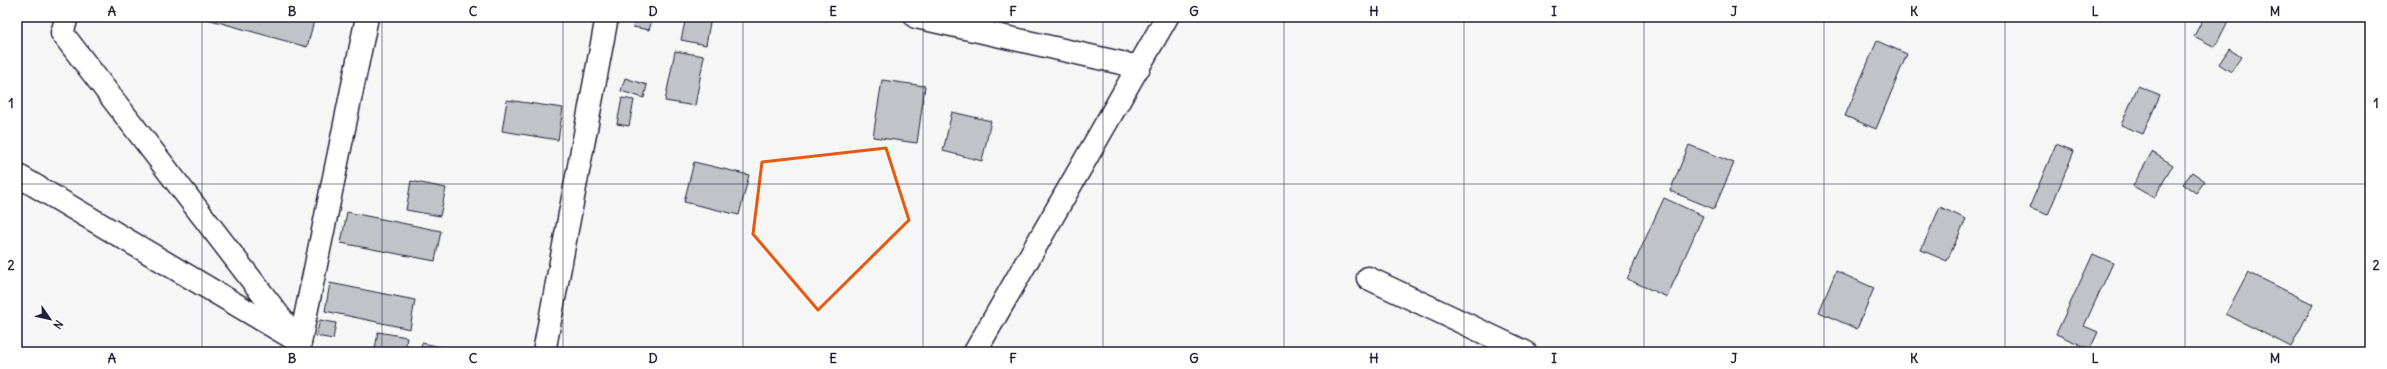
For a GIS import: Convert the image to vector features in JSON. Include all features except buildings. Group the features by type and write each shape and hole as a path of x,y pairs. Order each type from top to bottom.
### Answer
{"street":[{"path":"67,17 62,33 299,347"},
{"path":"299,347 367,17"},
{"path":"544,352 607,17"},
{"path":"916,17 1139,67"},
{"path":"975,352 1167,17"},
{"path":"17,175 299,347"},
{"path":"1368,278 1525,352"}],"highlighted area":[{"path":"886,148 909,220 818,310 753,234 762,162"}]}
